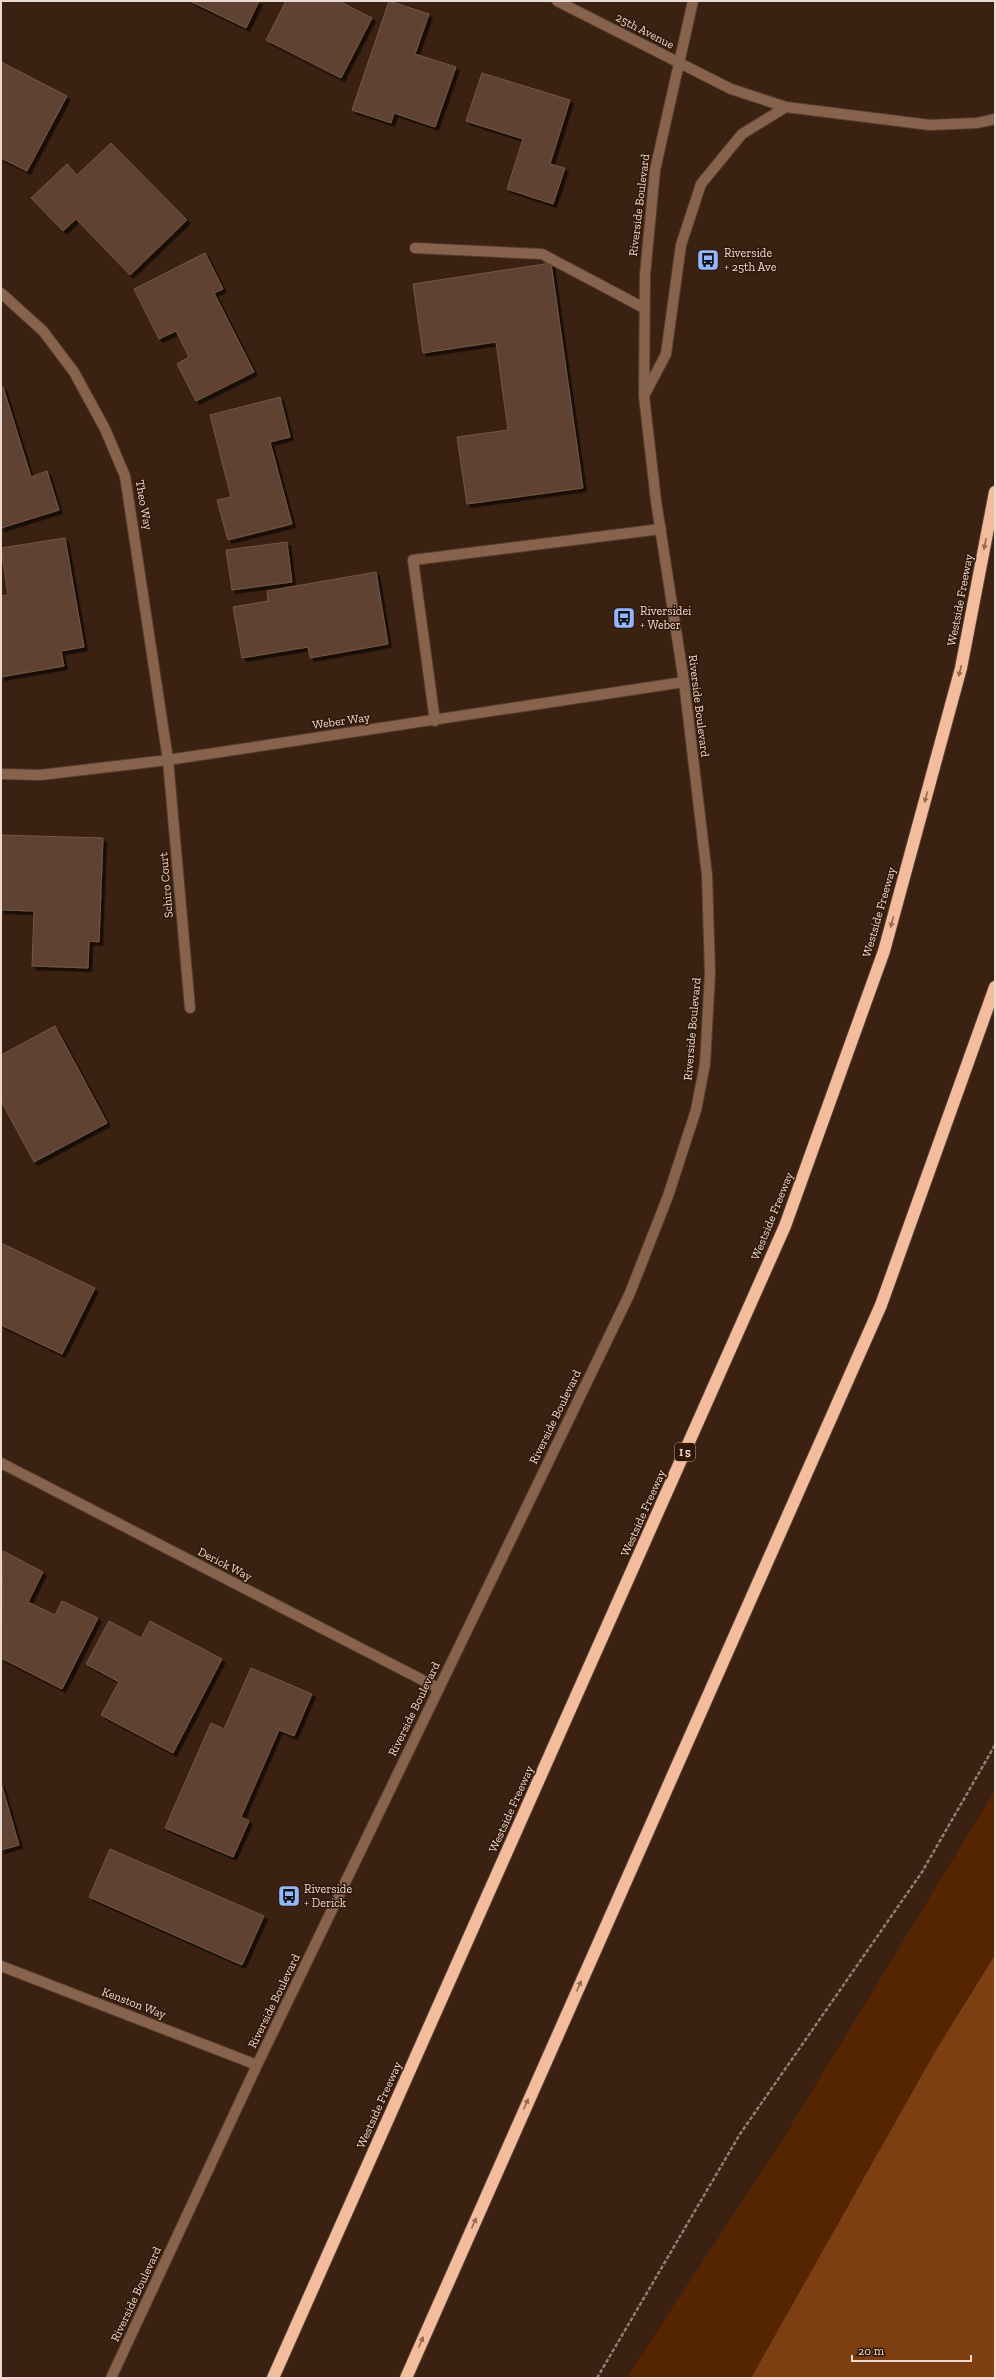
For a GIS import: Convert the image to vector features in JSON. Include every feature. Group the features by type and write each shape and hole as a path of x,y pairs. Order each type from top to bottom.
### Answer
{"highway":[{"name":"Westside Freeway","path":"273,2378 785,1226 884,951 961,668 995,492"},
{"path":"406,2378 882,1305 995,987"}],"street":[{"name":"25th Avenue","path":"557,1 678,63"},
{"name":"Riverside Boulevard","path":"111,2378 258,2065 438,1688 630,1292 668,1196 696,1110 705,1064 710,973 710,925 707,875 684,682 661,529 644,396 645,267 654,170 693,1"},
{"path":"678,63 731,89 786,107 930,125 977,123 995,119"},
{"path":"644,396 666,354 681,245 701,184 742,134 786,107"},
{"path":"415,248 542,254 644,308"},
{"name":"Theo Way","path":"1,293 43,330 74,372 105,429 125,476 168,760"},
{"path":"435,721 413,560 661,529"},
{"name":"Weber Way","path":"1,774 40,775 168,760 435,721 684,682"},
{"name":"Schiro Court","path":"168,760 190,1008"},
{"name":"Derick Way","path":"1,1463 438,1688"},
{"name":"Kenston Way","path":"1,1966 258,2065"}],"path":[{"path":"597,2378 740,2134 922,1872 995,1745"}],"shaded area":[{"path":"995,1790 995,1955 936,2050 751,2378 626,2378 776,2150"},
{"path":"995,1955 995,2378 751,2378 936,2050"}],"building":[{"path":"190,1 259,1 246,28"},
{"path":"286,1 339,1 372,18 341,78 266,40"},
{"path":"389,1 429,14 415,54 456,67 435,127 394,113 391,123 352,110"},
{"path":"1,62 67,96 27,171 1,158"},
{"path":"482,73 570,100 550,164 565,168 553,204 507,189 523,139 466,121"},
{"path":"111,143 187,220 130,275 76,219 63,231 31,198 67,164 77,175"},
{"path":"205,253 223,289 214,293 254,372 196,401 177,364 189,357 176,331 159,339 134,289"},
{"path":"551,263 583,488 467,504 457,437 508,430 496,342 423,353 413,284"},
{"path":"3,387 31,477 47,471 59,510 1,528 1,388"},
{"path":"280,397 290,437 270,442 292,524 228,540 217,500 231,497 210,415"},
{"path":"65,538 84,647 61,651 64,666 1,677 1,596 8,595 1,548"},
{"path":"287,542 292,582 232,590 226,550"},
{"path":"376,572 388,644 310,658 308,647 242,658 233,607 268,601 267,591"},
{"path":"1,835 103,838 99,942 89,941 88,968 32,966 34,911 1,910"},
{"path":"55,1026 107,1123 34,1162 1,1101 1,1055"},
{"path":"1,1243 95,1288 62,1354 1,1325"},
{"path":"3,1551 43,1572 28,1602 55,1615 62,1601 98,1618 62,1689 1,1658"},
{"path":"109,1621 141,1638 150,1621 222,1659 173,1753 101,1715 119,1682 86,1664"},
{"path":"251,1668 312,1694 294,1736 279,1730 241,1817 249,1821 233,1857 165,1828 211,1723 224,1729"},
{"path":"1,1783 19,1845 1,1850"},
{"path":"110,1849 264,1916 242,1965 89,1897"}],"place":[{"name":"Riverside + 25th Ave","path":"708,260"},
{"name":"Riversidei + Weber","path":"624,618"},
{"name":"Riverside + Derick","path":"289,1896"}]}
